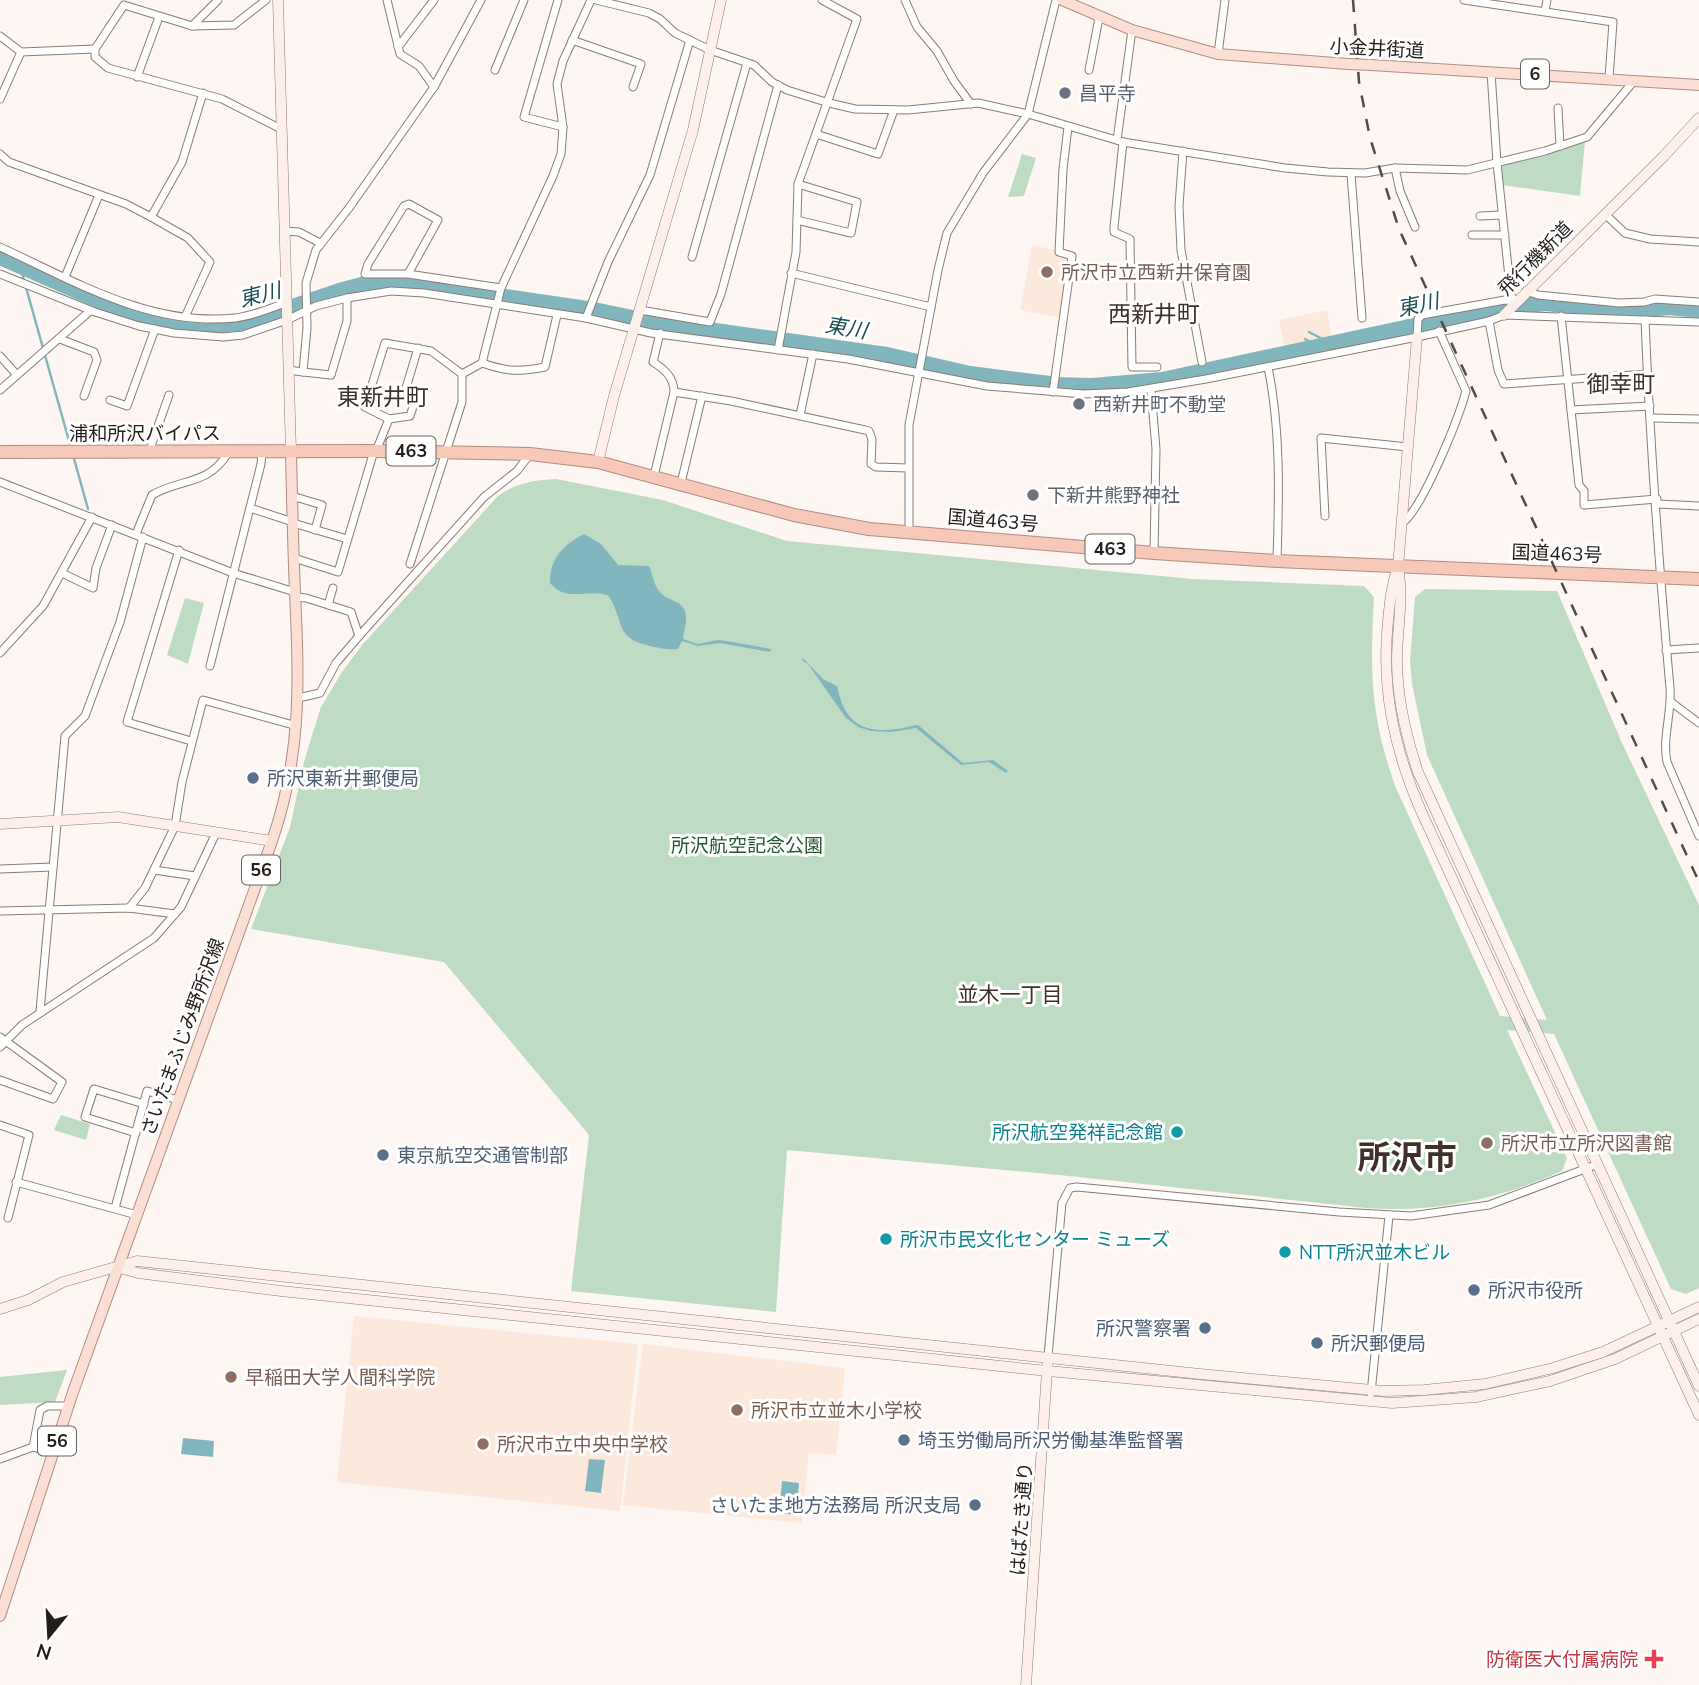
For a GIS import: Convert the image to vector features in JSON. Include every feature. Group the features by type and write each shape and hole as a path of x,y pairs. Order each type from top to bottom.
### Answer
{"highway":[{"name":"国道463号","path":"291,452 530,454 598,462 827,522 909,532 1276,561 1699,579"},
{"name":"浦和所沢バイパス","path":"0,453 291,452"}],"main road":[{"name":"小金井街道","path":"1062,0 1132,30 1218,54 1699,85"},
{"name":"さいたまふじみ野所沢線","path":"0,1616 68,1406 287,793 297,726 298,698 291,452"}],"street":[{"path":"192,26 218,0"},
{"path":"265,0 234,26 192,26 159,17 128,3 121,7 95,49 95,57 108,68 222,99 281,129"},
{"path":"278,0 291,452"},
{"path":"387,0 400,54 419,66 434,87"},
{"path":"398,47 434,0"},
{"path":"303,372 308,272 320,243 355,200 434,87 481,0"},
{"path":"495,70 524,0"},
{"path":"558,0 524,117 563,127"},
{"path":"482,363 500,290 561,154 563,127 557,84 572,40 594,0 649,13 675,33 710,50 757,67 778,85 829,103 855,109 894,110 978,103 1028,114 1120,141 1285,169 1351,174 1395,168 1467,170 1497,163 1587,137 1634,80"},
{"path":"598,462 693,130 721,0"},
{"path":"778,348 797,245 798,184 857,19 822,0"},
{"path":"905,0 916,27 937,51 971,104"},
{"path":"909,532 909,425 941,254 950,228 994,157 1028,114 1056,0"},
{"path":"1218,54 1225,0"},
{"path":"1464,0 1613,22 1609,78"},
{"path":"1545,11 1547,0"},
{"path":"137,76 159,17"},
{"path":"1088,71 1100,18"},
{"path":"1132,30 1120,141 1114,232 1130,239 1132,367 1157,367"},
{"path":"0,36 21,52 95,49"},
{"path":"572,40 641,64 633,87"},
{"path":"586,316 650,175 690,40"},
{"path":"0,99 21,52"},
{"path":"692,257 747,62"},
{"path":"1491,72 1504,235 1511,296 1515,302"},
{"path":"0,274 94,311 155,329 201,336 234,336 305,309 347,298 391,291 496,303 557,315 710,322 721,294 778,85"},
{"path":"151,217 182,162 203,93"},
{"path":"1558,108 1560,146"},
{"path":"816,134 878,154 894,110"},
{"name":"飛行機新道","path":"637,319 660,332 919,370 987,386 1102,394 1151,389 1268,367 1489,321 1504,314 1699,118"},
{"path":"1053,390 1072,256 1059,252 1068,127"},
{"path":"1183,151 1179,206 1181,250 1202,362"},
{"path":"0,154 9,162 33,172 126,204 188,238 209,262 185,317"},
{"path":"1395,168 1399,191 1415,228"},
{"path":"1351,174 1362,318"},
{"path":"797,220 850,233 857,202 798,184"},
{"path":"65,277 99,195"},
{"path":"408,274 439,220 409,204 404,206 368,264 365,274 408,274 500,290"},
{"path":"1605,214 1625,233 1650,239 1699,242"},
{"path":"1480,216 1502,215"},
{"path":"284,231 299,232 320,243"},
{"path":"1472,235 1504,235"},
{"path":"0,247 65,277 100,297 185,317 237,318 286,303"},
{"path":"792,273 931,307"},
{"path":"1526,291 1538,295 1619,303 1655,299 1699,302"},
{"path":"0,390 94,311 100,297"},
{"path":"288,370 331,375 346,321 347,298"},
{"path":"1515,302 1505,300 1422,315 1418,321 1398,567 1402,589 1397,657 1405,729 1415,762 1480,910 1699,1386"},
{"path":"1504,314 1699,322"},
{"path":"462,374 482,363 505,371 519,372 545,367 557,315"},
{"path":"1560,316 1579,485 1584,491 1584,505 1657,502 1699,506"},
{"path":"1645,320 1659,576 1671,702 1665,753 1699,836"},
{"path":"1489,321 1503,383 1648,374"},
{"path":"110,400 127,405 155,329"},
{"path":"1401,524 1411,515 1422,497 1450,439 1466,391 1438,331"},
{"path":"653,476 674,392 674,385 667,374 653,362 660,332"},
{"path":"60,339 94,352 97,360 84,396"},
{"path":"410,564 462,402 462,374 437,353 418,348 385,343 365,407 389,419 410,416 418,392 406,388 418,348"},
{"path":"800,415 813,354"},
{"path":"0,356 18,375"},
{"path":"1268,367 1276,410 1278,441 1276,561"},
{"path":"1151,389 1156,449 1154,553"},
{"path":"674,392 800,415 869,431 872,439 871,464 876,467 908,468"},
{"path":"151,452 169,395"},
{"path":"681,483 702,396"},
{"path":"1571,410 1650,406"},
{"path":"1651,418 1699,419"},
{"path":"294,558 338,572 375,451 389,419"},
{"path":"1325,516 1321,438 1408,447"},
{"path":"40,1012 65,736 85,716 120,622 152,495 205,476 222,464 228,453"},
{"path":"210,666 262,453"},
{"path":"298,698 320,693 337,663 359,636 484,497 517,471 530,454"},
{"path":"0,482 233,573 351,612 359,636"},
{"path":"292,496 322,505 315,530"},
{"path":"250,508 347,540"},
{"path":"0,653 43,606 92,517"},
{"path":"62,572 93,588 96,568 112,525"},
{"path":"178,550 127,722 191,741"},
{"path":"1398,567 1391,588 1385,665 1390,716 1404,771 1699,1415"},
{"path":"328,605 333,588"},
{"path":"1666,650 1699,648"},
{"path":"130,908 145,888 176,826 191,741 203,700 297,726"},
{"path":"1671,702 1699,723"},
{"path":"0,824 118,817 272,841"},
{"path":"0,1080 53,1099 62,1083 2,1041 40,1012 150,941 181,907 216,833"},
{"path":"0,869 53,867"},
{"path":"154,870 195,876"},
{"path":"0,911 130,908 175,914"},
{"path":"136,1133 85,1117 94,1089 144,1104"},
{"path":"115,1208 148,1091 177,1100"},
{"path":"0,1125 29,1135 8,1218"},
{"path":"1048,1356 1062,1203 1070,1188 1389,1216 1420,1216 1489,1205 1598,1164"},
{"path":"16,1182 137,1214"},
{"path":"1372,1402 1389,1216"},
{"path":"0,1309 28,1300 63,1282 137,1261 1371,1390 1443,1389 1516,1378 1603,1352 1658,1326 1672,1326 1699,1319"},
{"path":"119,1268 138,1273 281,1291 1048,1371 1392,1403 1441,1401 1522,1388 1596,1367 1663,1337 1672,1326 1699,1307"},
{"name":"はばたき通り","path":"1026,1685 1048,1356"},
{"path":"33,1447 40,1410 47,1406 68,1406"},
{"path":"0,1460 33,1447 53,1453"}],"shaded area":[{"name":"所沢市立西新井保育園","path":"1032,245 1055,250 1055,254 1068,260 1060,318 1020,310"},
{"path":"1327,310 1332,339 1285,348 1279,320"},
{"name":"所沢市立中央中学校","path":"354,1316 638,1344 620,1511 337,1482"},
{"name":"所沢市立並木小学校","path":"643,1344 845,1368 836,1455 809,1453 802,1523 623,1505"}],"green space":[{"path":"1585,141 1580,196 1502,185 1499,165"},
{"path":"1022,154 1036,158 1024,196 1008,197"},
{"name":"所沢航空記念公園","path":"556,479 663,500 787,541 1193,579 1364,586 1374,597 1374,694 1381,739 1396,788 1500,1016 1547,1020 1427,755 1412,684 1410,661 1415,597 1425,589 1557,591 1622,743 1699,905 1699,1288 1686,1294 1671,1289 1554,1034 1507,1030 1567,1158 1562,1171 1490,1196 1442,1206 1366,1208 1069,1176 787,1150 776,1312 571,1291 589,1135 444,962 251,929 290,827 305,758 321,707 342,672 362,645 498,496 526,483"},
{"path":"185,598 204,603 188,664 167,655"},
{"path":"61,1115 90,1124 86,1140 54,1130"},
{"path":"67,1370 55,1402 0,1405 0,1377"}],"water":[{"path":"584,534 601,544 618,565 649,566 660,592 678,603 685,611 683,639 698,644 718,640 733,642 771,649 770,652 720,643 698,646 682,641 678,649 666,649 633,640 623,630 609,596 564,593 550,583 552,566 559,553"},
{"path":"803,658 823,679 837,686 849,716 863,727 883,730 918,725 963,763 993,760 1008,771 1006,773 989,762 961,765 916,728 892,732 858,727 846,718"},
{"path":"183,1438 214,1441 213,1457 181,1454"},
{"path":"589,1459 605,1460 601,1493 585,1491"},
{"path":"782,1481 799,1483 796,1515 779,1513"}],"waterway":[{"name":"東川","path":"0,257 116,308 146,318 175,323 208,326 249,322 373,282 417,284 594,310 652,322 887,355 970,374 1058,385 1092,386 1162,380 1493,309 1546,303 1592,308 1638,310 1669,307 1699,310"},
{"path":"20,266 71,448"},
{"path":"1309,332 1332,344"},
{"path":"1305,339 1319,347"},
{"path":"73,455 88,509"}],"railway":[{"path":"1353,0 1359,82 1370,138 1399,229 1699,882"}],"place":[{"name":"昌平寺","path":"1065,93"},
{"name":"所沢市立西新井保育園","path":"1047,272"},
{"name":"西新井町不動堂","path":"1079,404"},
{"name":"下新井熊野神社","path":"1033,495"},
{"name":"所沢東新井郵便局","path":"253,778"},
{"name":"所沢航空発祥記念館","path":"1177,1132"},
{"name":"所沢市立所沢図書館","path":"1487,1143"},
{"name":"東京航空交通管制部","path":"383,1155"},
{"name":"所沢市民文化センター ミューズ","path":"886,1239"},
{"name":"NTT所沢並木ビル","path":"1285,1252"},
{"name":"所沢市役所","path":"1474,1290"},
{"name":"所沢警察署","path":"1205,1328"},
{"name":"所沢郵便局","path":"1317,1343"},
{"name":"早稲田大学人間科学院","path":"231,1377"},
{"name":"所沢市立並木小学校","path":"737,1410"},
{"name":"埼玉労働局所沢労働基準監督署","path":"904,1440"},
{"name":"所沢市立中央中学校","path":"483,1444"},
{"name":"さいたま地方法務局 所沢支局","path":"975,1505"},
{"name":"防衛医大付属病院","path":"1654,1659"}],"district":[{"name":"西新井町","path":"1154,314"},
{"name":"御幸町","path":"1621,384"},
{"name":"東新井町","path":"383,397"},
{"name":"並木一丁目","path":"1010,995"},
{"name":"所沢市","path":"1407,1157"}]}
